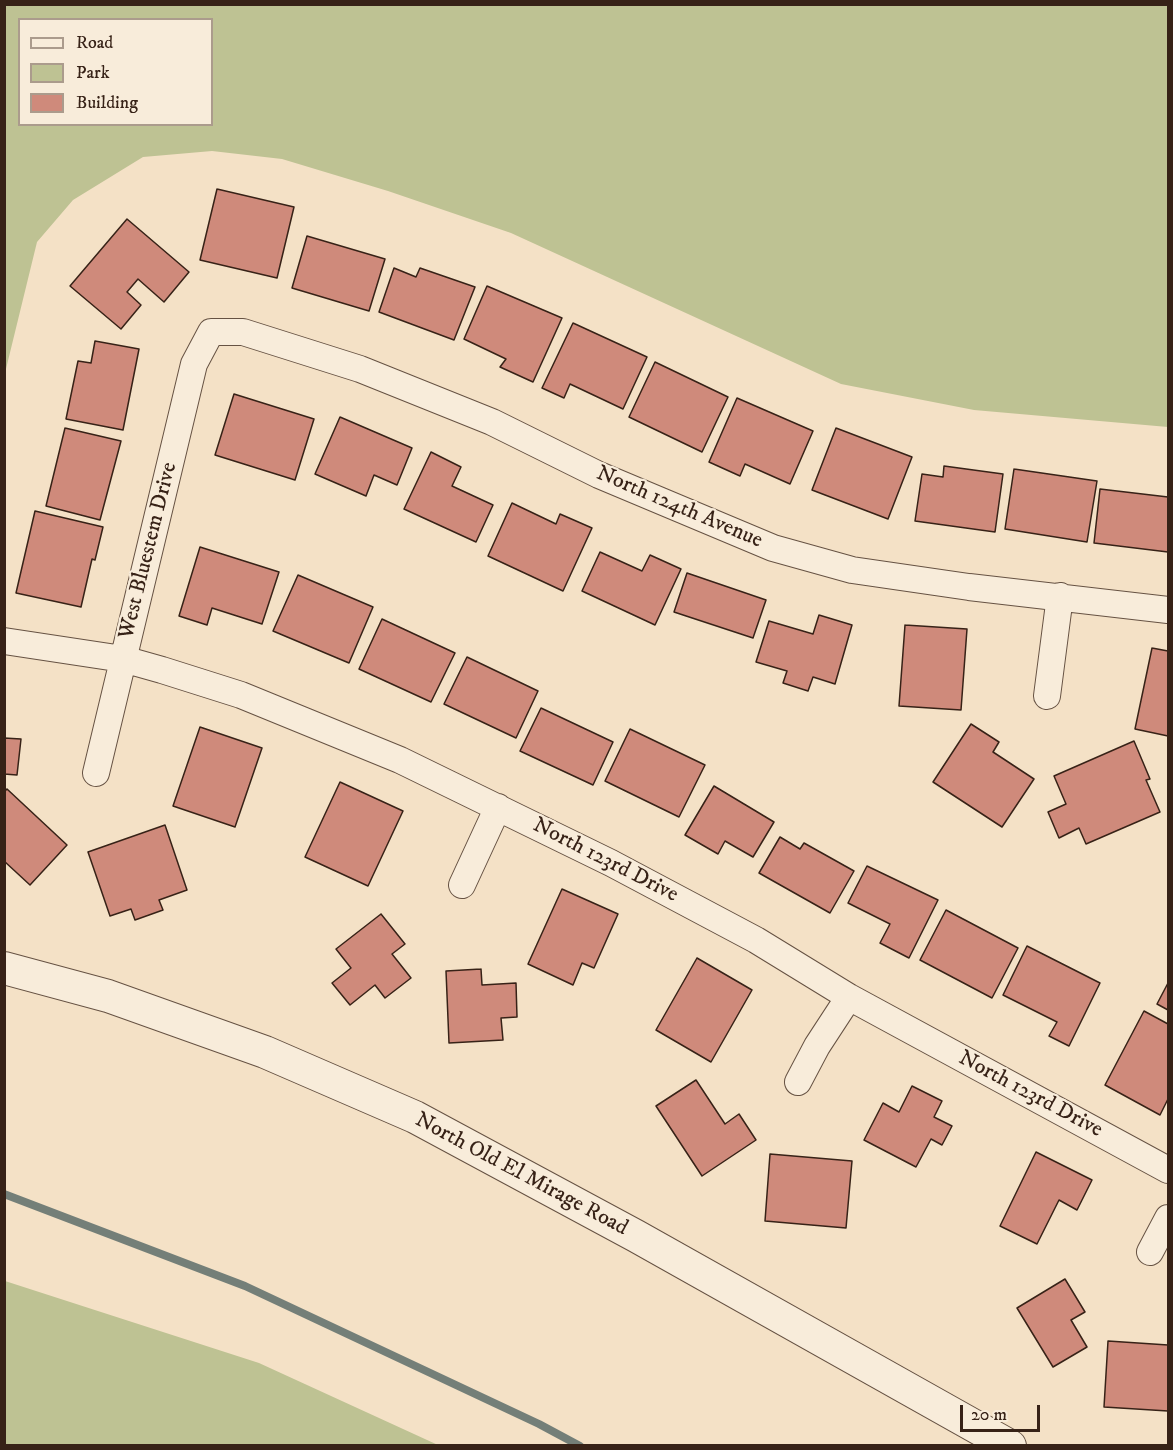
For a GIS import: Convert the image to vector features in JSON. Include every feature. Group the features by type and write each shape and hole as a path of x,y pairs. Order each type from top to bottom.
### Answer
{"street":[{"name":"North 124th Avenue","path":"211,332 243,332 360,369 492,422 599,475 773,548 852,570 969,587 1168,610"},
{"name":"West Bluestem Drive","path":"96,773 194,364 211,332"},
{"path":"1047,696 1060,596"},
{"name":"North 123rd Drive","path":"4,641 123,659 241,695 400,760 611,862 756,940 849,997 1168,1170"},
{"path":"462,885 498,807"},
{"name":"North Old El Mirage Road","path":"4,968 108,996 266,1052 415,1118 636,1236 1010,1446"},
{"path":"798,1082 817,1046 849,997"},
{"path":"1150,1252 1168,1218"}],"green space":[{"path":"5,4 1168,5 1168,427 974,410 841,384 511,233 388,191 282,159 212,151 143,157 73,200 37,242 5,373"},
{"path":"5,1281 259,1363 438,1445 5,1445"}],"building":[{"path":"217,189 294,207 277,278 200,260"},
{"path":"127,219 189,272 164,302 138,279 127,292 141,305 121,329 70,286"},
{"path":"307,236 385,259 369,311 292,288"},
{"path":"394,268 416,277 420,268 475,287 454,340 379,312"},
{"path":"487,286 562,318 533,382 500,367 506,359 464,339"},
{"path":"573,323 647,357 623,409 570,384 564,398 542,388"},
{"path":"95,341 139,349 123,430 66,419 78,361 91,363"},
{"path":"655,362 728,397 702,452 629,417"},
{"path":"234,394 314,419 295,480 215,455"},
{"path":"737,398 813,431 790,484 745,464 740,476 709,462"},
{"path":"340,417 412,448 397,485 374,475 366,496 315,474"},
{"path":"65,428 121,441 100,520 46,506"},
{"path":"836,428 912,457 888,519 812,490"},
{"path":"431,452 461,467 452,486 493,505 476,542 404,509"},
{"path":"944,466 1003,474 995,532 915,521 922,474 943,477"},
{"path":"1014,469 1097,481 1087,542 1005,529"},
{"path":"1100,489 1168,497 1168,552 1094,543"},
{"path":"512,503 556,524 560,514 592,528 563,591 488,556"},
{"path":"35,511 103,527 95,560 92,559 81,607 16,593"},
{"path":"200,547 279,572 262,624 212,608 207,625 179,616"},
{"path":"600,552 642,571 650,555 681,569 655,625 582,591"},
{"path":"687,573 766,600 753,638 674,612"},
{"path":"298,575 373,607 349,663 273,631"},
{"path":"819,615 852,625 835,684 813,677 808,691 783,683 787,671 756,662 769,621 813,634"},
{"path":"382,619 455,653 431,702 359,669"},
{"path":"905,625 967,629 961,710 899,706"},
{"path":"1152,648 1168,651 1168,736 1135,729"},
{"path":"467,657 538,691 516,738 444,704"},
{"path":"541,708 613,742 593,785 520,751"},
{"path":"971,724 999,742 993,752 1034,779 1002,827 933,782"},
{"path":"200,727 262,748 235,827 173,806"},
{"path":"630,729 705,765 679,817 605,781"},
{"path":"4,738 21,739 17,775 4,774"},
{"path":"1134,741 1150,779 1146,780 1160,812 1086,844 1079,828 1059,838 1048,812 1066,804 1054,776"},
{"path":"340,782 403,811 368,886 305,857"},
{"path":"714,786 774,822 753,857 725,841 718,854 685,835"},
{"path":"7,789 67,845 30,885 4,861 4,792"},
{"path":"165,825 187,890 159,900 163,910 135,920 131,909 110,916 88,852"},
{"path":"780,837 800,849 804,843 854,871 830,913 759,873"},
{"path":"867,866 938,900 909,958 880,943 890,924 848,903"},
{"path":"562,889 618,914 594,968 582,963 573,985 528,964"},
{"path":"946,910 1018,948 992,998 920,960"},
{"path":"381,914 405,944 392,954 411,978 385,998 375,985 350,1005 332,983 351,968 336,949"},
{"path":"1027,946 1100,983 1069,1046 1049,1036 1057,1022 1003,995"},
{"path":"697,958 752,990 711,1062 656,1030"},
{"path":"481,969 482,985 516,983 517,1017 501,1018 503,1040 449,1043 446,971"},
{"path":"1168,983 1168,1010 1157,1004"},
{"path":"1144,1011 1168,1024 1168,1099 1160,1115 1105,1085"},
{"path":"696,1080 725,1124 739,1114 756,1140 702,1176 656,1106"},
{"path":"912,1086 942,1101 934,1117 952,1126 942,1145 931,1139 916,1167 864,1140 883,1103 899,1112"},
{"path":"1036,1152 1092,1180 1077,1210 1059,1200 1037,1244 1000,1226"},
{"path":"770,1154 852,1161 846,1228 765,1221"},
{"path":"1065,1279 1085,1312 1071,1320 1087,1347 1053,1367 1017,1308"},
{"path":"1108,1341 1168,1345 1168,1411 1104,1407"}],"waterway":[{"path":"4,1194 245,1286 539,1424 580,1446"}]}
